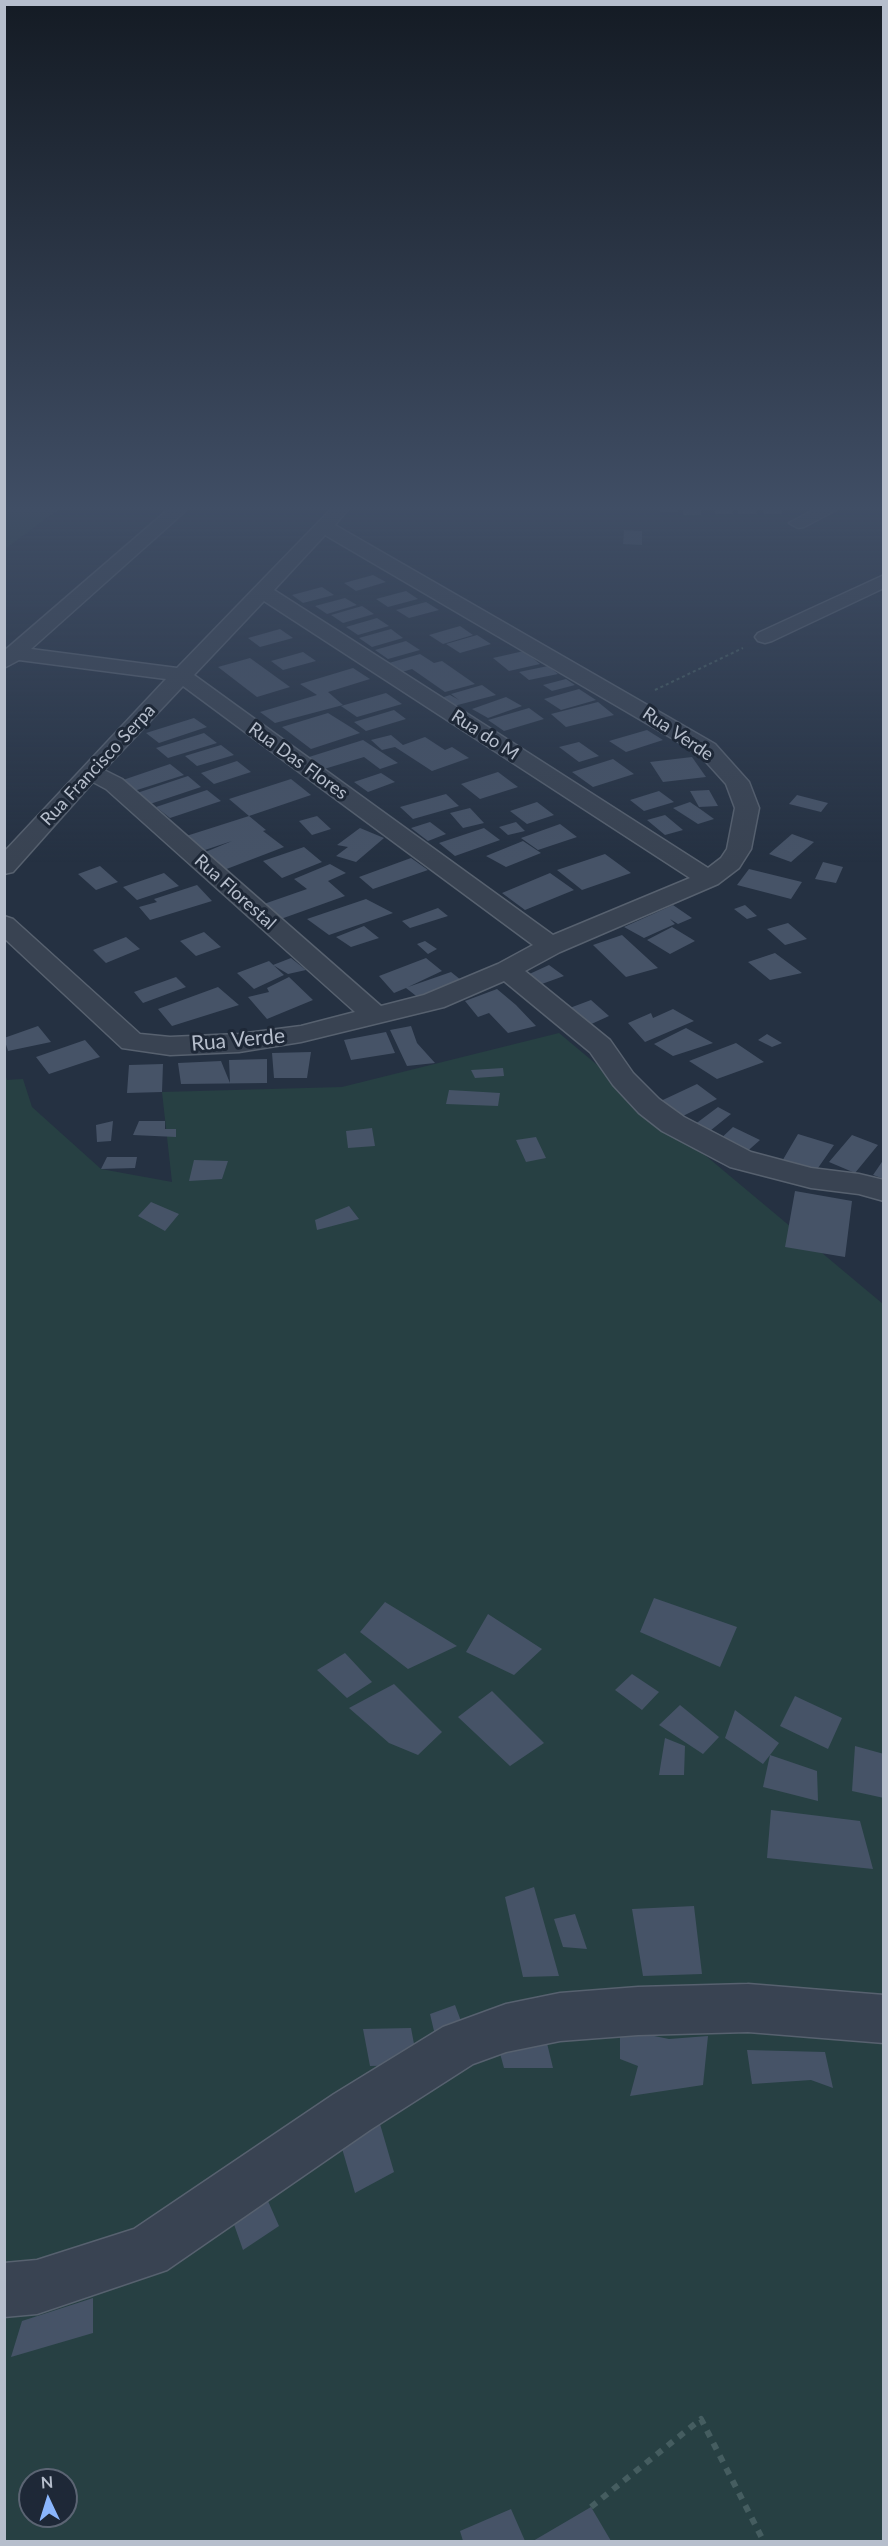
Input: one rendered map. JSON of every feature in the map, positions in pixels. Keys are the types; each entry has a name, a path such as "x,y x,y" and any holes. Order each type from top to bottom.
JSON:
{"street":[{"path":"9,657 45,626"},
{"name":"Rua Francisco Serpa","path":"4,867 228,626"},
{"name":"Rua do M","path":"316,626 709,879"},
{"name":"Rua Verde","path":"4,924 132,1042 170,1046 239,1043 301,1034 434,1001 507,970 551,946 709,879 723,870 739,849 747,808 737,782 707,749 497,626"},
{"path":"765,637 789,626"},
{"name":"Rua Das Flores","path":"9,657 181,675 551,946"},
{"name":"Rua Florestal","path":"90,772 114,784 376,1017"},
{"path":"507,970 600,1046 649,1106 673,1124 741,1160 811,1178 859,1184 884,1191"},
{"path":"4,2290 37,2286 148,2251 352,2112 450,2050 506,2028 560,2017 737,2008 884,2019"}],"path":[{"path":"630,702 765,637"},
{"path":"591,2507 700,2419 764,2541"}],"green space":[{"path":"559,1033 883,1304 883,2541 5,2541 4,1071 7,1080 23,1079 32,1107 101,1169 172,1182 162,1092 342,1087"}],"building":[{"path":"350,626 389,626 358,635 346,627"},
{"path":"460,626 473,635 443,644 429,635"},
{"path":"280,629 293,638 260,647 248,638"},
{"path":"391,629 403,638 372,647 359,638"},
{"path":"477,635 491,644 460,653 446,644"},
{"path":"406,641 420,650 388,659 375,650"},
{"path":"524,651 540,664 509,671 493,658"},
{"path":"303,652 316,661 283,670 271,661"},
{"path":"420,654 434,663 442,661 475,684 445,692 412,669 402,672 389,663"},
{"path":"250,658 290,687 257,697 218,667"},
{"path":"548,666 558,674 529,680 519,672"},
{"path":"353,668 370,679 328,692 343,705 275,723 260,712 317,695 300,684"},
{"path":"566,679 575,685 552,691 543,685"},
{"path":"482,685 496,695 450,707 438,699 450,695 459,700 451,694"},
{"path":"579,689 596,700 561,710 544,699"},
{"path":"386,693 402,704 357,717 341,706"},
{"path":"506,697 522,706 488,718 472,709"},
{"path":"598,702 614,715 566,727 551,714"},
{"path":"529,708 544,719 504,731 488,720"},
{"path":"394,710 406,719 366,731 354,722"},
{"path":"328,713 360,733 311,749 282,727"},
{"path":"194,718 207,727 159,743 146,733"},
{"path":"647,730 663,740 626,752 609,741"},
{"path":"204,733 217,743 168,758 156,748"},
{"path":"391,735 403,745 425,737 445,750 452,747 469,758 432,771 395,747 382,750 371,740"},
{"path":"363,740 398,763 380,769 364,757 324,769 309,757"},
{"path":"579,742 599,756 579,762 559,747"},
{"path":"221,745 234,755 197,766 185,756"},
{"path":"692,757 706,777 663,782 650,762"},
{"path":"613,759 634,774 593,787 572,772"},
{"path":"237,761 251,772 214,784 201,773"},
{"path":"170,764 184,775 134,791 120,781"},
{"path":"498,772 518,787 480,799 461,784"},
{"path":"381,773 395,782 368,792 354,782"},
{"path":"188,776 201,787 150,804 137,793"},
{"path":"291,779 311,795 249,816 229,799"},
{"path":"207,790 221,801 170,818 156,807"},
{"path":"709,790 718,806 699,807 690,791"},
{"path":"659,791 674,802 644,811 630,800"},
{"path":"446,794 459,806 413,819 400,807"},
{"path":"797,795 828,803 821,812 789,804"},
{"path":"537,802 554,815 527,824 510,811"},
{"path":"690,802 714,819 698,824 673,808"},
{"path":"470,808 484,823 463,828 450,813"},
{"path":"665,815 683,830 665,835 647,820"},
{"path":"249,816 266,830 263,831 284,847 224,870 203,853 232,841 196,853 180,838"},
{"path":"317,816 331,829 312,835 299,821"},
{"path":"430,822 446,834 428,841 411,828"},
{"path":"516,822 525,831 508,835 499,827"},
{"path":"560,824 577,837 538,850 521,838"},
{"path":"360,828 384,838 356,862 336,856 348,847 337,845"},
{"path":"484,828 500,840 455,856 439,843"},
{"path":"792,834 814,842 791,862 769,854"},
{"path":"523,841 541,853 506,867 486,856"},
{"path":"304,847 322,862 282,878 263,861"},
{"path":"605,854 631,873 582,890 557,870"},
{"path":"411,858 428,870 373,889 359,877"},
{"path":"823,862 843,867 836,883 815,879"},
{"path":"330,864 346,873 328,881 345,896 278,920 261,905 307,889 294,879"},
{"path":"100,866 118,882 96,890 78,874"},
{"path":"749,869 802,882 791,899 737,885"},
{"path":"164,873 179,886 137,900 123,887"},
{"path":"550,873 574,890 525,910 502,893"},
{"path":"197,885 212,901 150,920 139,907 157,902 154,899"},
{"path":"366,899 393,913 329,935 307,919"},
{"path":"673,905 692,918 678,924 670,919 675,924 644,938 624,927"},
{"path":"745,905 757,916 747,919 734,909"},
{"path":"438,908 448,916 410,928 402,921"},
{"path":"788,923 807,939 785,945 767,929"},
{"path":"364,926 379,938 351,947 336,937"},
{"path":"672,927 695,941 670,954 647,940"},
{"path":"204,932 221,947 196,956 180,941"},
{"path":"622,935 658,968 626,977 593,945"},
{"path":"126,937 140,949 106,963 93,950"},
{"path":"425,941 437,949 428,954 417,944"},
{"path":"775,953 802,973 770,980 748,962"},
{"path":"291,958 306,970 288,974 273,965"},
{"path":"426,958 442,971 408,987 451,972 466,984 420,999 406,988 394,993 379,976"},
{"path":"269,961 284,975 254,989 237,973"},
{"path":"549,965 564,976 539,985 525,976"},
{"path":"176,977 186,987 143,1003 134,992"},
{"path":"289,977 313,1000 267,1019 248,997 269,992 267,988"},
{"path":"218,987 239,1005 172,1026 158,1009"},
{"path":"497,989 536,1026 508,1033 489,1013 478,1017 465,1001"},
{"path":"591,1000 609,1016 587,1026 567,1009"},
{"path":"673,1009 694,1021 645,1042 628,1023 651,1013 653,1018"},
{"path":"38,1026 51,1042 8,1051 4,1038"},
{"path":"411,1026 417,1043 435,1063 407,1066 390,1030"},
{"path":"686,1028 713,1043 673,1056 654,1044"},
{"path":"386,1032 395,1053 351,1060 344,1040"},
{"path":"767,1034 782,1043 772,1047 758,1040"},
{"path":"85,1040 100,1057 49,1074 36,1057"},
{"path":"736,1043 764,1062 717,1079 689,1061"},
{"path":"311,1052 307,1078 274,1078 272,1053"},
{"path":"267,1059 267,1083 181,1084 178,1063 221,1061 230,1083 229,1060"},
{"path":"163,1064 162,1092 127,1093 129,1065"},
{"path":"503,1068 504,1076 475,1078 471,1070"},
{"path":"697,1084 717,1099 671,1122 650,1106"},
{"path":"449,1090 500,1093 498,1106 446,1104"},
{"path":"718,1107 731,1114 700,1139 686,1131"},
{"path":"113,1121 111,1141 97,1142 96,1125"},
{"path":"139,1121 165,1121 165,1129 176,1129 176,1137 133,1135"},
{"path":"733,1127 760,1140 742,1156 716,1143"},
{"path":"372,1128 375,1146 348,1148 346,1131"},
{"path":"798,1134 834,1145 811,1178 781,1163"},
{"path":"852,1135 878,1145 855,1173 829,1162"},
{"path":"536,1137 546,1158 526,1162 516,1140"},
{"path":"107,1157 137,1157 135,1168 101,1169"},
{"path":"884,1159 884,1179 873,1175"},
{"path":"194,1160 228,1161 222,1179 189,1181"},
{"path":"795,1191 852,1201 845,1257 785,1247"},
{"path":"151,1202 179,1214 165,1231 138,1216"},
{"path":"349,1206 359,1219 317,1230 315,1220"},
{"path":"654,1598 737,1627 720,1667 640,1632"},
{"path":"385,1602 457,1646 408,1669 360,1632"},
{"path":"488,1614 542,1649 514,1675 466,1652"},
{"path":"345,1653 372,1682 347,1698 317,1670"},
{"path":"632,1674 659,1692 642,1710 615,1690"},
{"path":"394,1684 442,1732 418,1755 389,1743 349,1708"},
{"path":"492,1691 544,1743 510,1766 458,1717"},
{"path":"795,1696 842,1718 828,1749 780,1726"},
{"path":"680,1705 719,1737 703,1754 659,1725"},
{"path":"735,1710 779,1743 763,1764 725,1738"},
{"path":"665,1738 685,1746 684,1775 659,1775"},
{"path":"855,1746 884,1754 884,1798 852,1791"},
{"path":"770,1755 817,1771 818,1801 763,1787"},
{"path":"771,1810 860,1821 873,1869 767,1858"},
{"path":"534,1887 559,1976 523,1977 505,1897"},
{"path":"694,1906 702,1974 643,1976 632,1909"},
{"path":"575,1914 587,1949 563,1947 554,1919"},
{"path":"455,2005 464,2029 438,2048 430,2014"},
{"path":"411,2028 418,2065 370,2066 363,2029"},
{"path":"620,2029 669,2039 708,2036 703,2085 630,2096 638,2066 620,2059"},
{"path":"546,2039 553,2068 504,2068 498,2046"},
{"path":"747,2050 825,2052 833,2088 811,2080 752,2084"},
{"path":"380,2124 394,2172 355,2193 341,2145"},
{"path":"264,2192 279,2226 243,2250 230,2213"},
{"path":"93,2298 93,2333 11,2357 22,2321"},
{"path":"591,2507 611,2541 533,2541"},
{"path":"511,2509 525,2541 463,2541 460,2531"}]}
